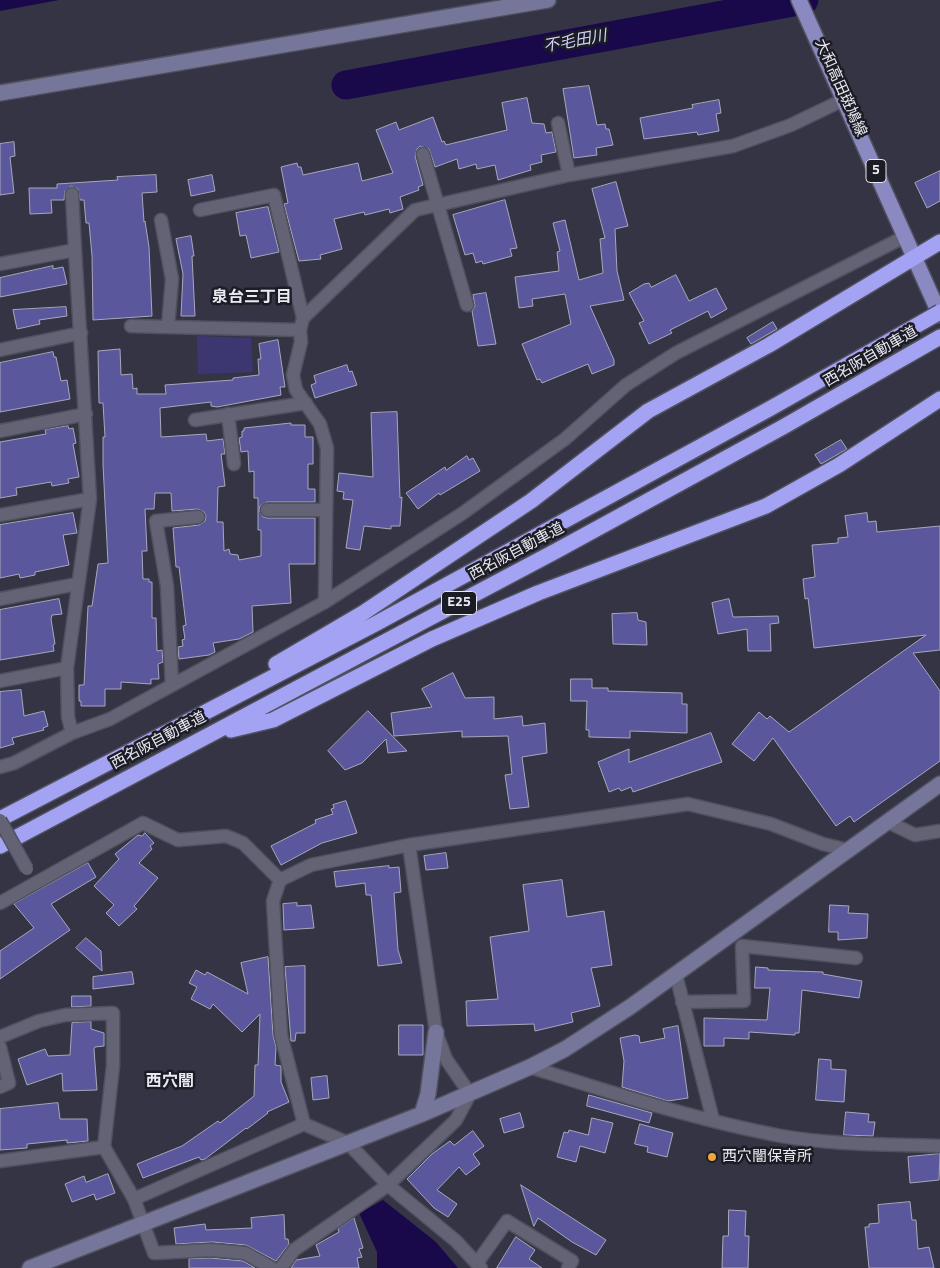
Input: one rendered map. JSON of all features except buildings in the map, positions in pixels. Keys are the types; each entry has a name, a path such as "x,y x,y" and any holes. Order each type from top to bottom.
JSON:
{"highway":[{"path":"198,715 216,699 363,613 531,501 648,412 769,345 940,242"},
{"name":"西名阪自動車道","path":"0,819 385,618 771,408 940,313"},
{"name":"西名阪自動車道","path":"0,846 556,551 940,337"},
{"path":"210,734 273,720 432,639 538,594 766,506 839,465 940,399"}],"main road":[{"name":"大和高田斑鳩線","path":"799,0 845,99 904,237 940,313"}],"street":[{"path":"0,93 548,0"},
{"path":"131,326 302,324 415,210 569,175 733,146 791,125 845,99"},
{"path":"558,123 569,175"},
{"path":"423,154 466,305"},
{"path":"72,194 90,499 67,668 68,717 72,733"},
{"path":"200,210 274,195 302,324 301,342 293,375 296,390 320,424 327,448 325,602"},
{"path":"161,220 172,279 168,327"},
{"path":"0,767 14,763 72,733 110,719 325,602 515,477 565,438 626,385 676,352 904,237"},
{"path":"0,264 75,250"},
{"path":"0,350 81,334"},
{"path":"195,420 306,404"},
{"path":"0,431 86,414"},
{"path":"228,414 234,464"},
{"path":"0,515 90,499"},
{"path":"267,510 326,510"},
{"path":"172,685 167,586 156,521 198,517"},
{"path":"0,599 77,584"},
{"path":"0,681 67,668"},
{"path":"30,1268 422,1114 530,1068 593,1032 676,975 940,784"},
{"path":"304,1124 281,1034 273,900 280,880 311,865 409,845 688,804 771,824 823,844 848,850"},
{"path":"0,819 27,869 36,881"},
{"path":"0,903 142,822 178,840 226,836 243,843 280,880"},
{"path":"888,822 915,835 940,831"},
{"path":"409,845 436,1032 446,1060 470,1094"},
{"path":"682,1002 744,1001 742,946 856,958"},
{"path":"676,975 712,1120"},
{"path":"0,1037 39,1021 65,1015 113,1013 113,1066 104,1147 134,1199 154,1253 211,1250 245,1254 272,1268"},
{"path":"422,1114 428,1094 436,1032"},
{"path":"0,1047 9,1083 0,1087"},
{"path":"530,1068 686,1115 783,1136 867,1144 940,1146"},
{"path":"280,1268 294,1250 388,1185 456,1120 470,1094"},
{"path":"134,1199 304,1124 348,1142 388,1185 456,1241 479,1265 507,1221 572,1261 568,1268"},
{"path":"0,1161 104,1147"}],"shaded area":[{"path":"0,0 59,0 0,11"},
{"path":"197,336 251,338 253,372 198,374"},
{"path":"383,1200 436,1242 458,1268 377,1268 377,1252 359,1213"}],"waterway":[{"name":"不毛田川","path":"346,85 804,0"}],"place":[{"name":"西穴闇保育所","path":"712,1157"}],"district":[{"name":"泉台三丁目","path":"252,298"},
{"name":"西穴闇","path":"170,1082"}]}
